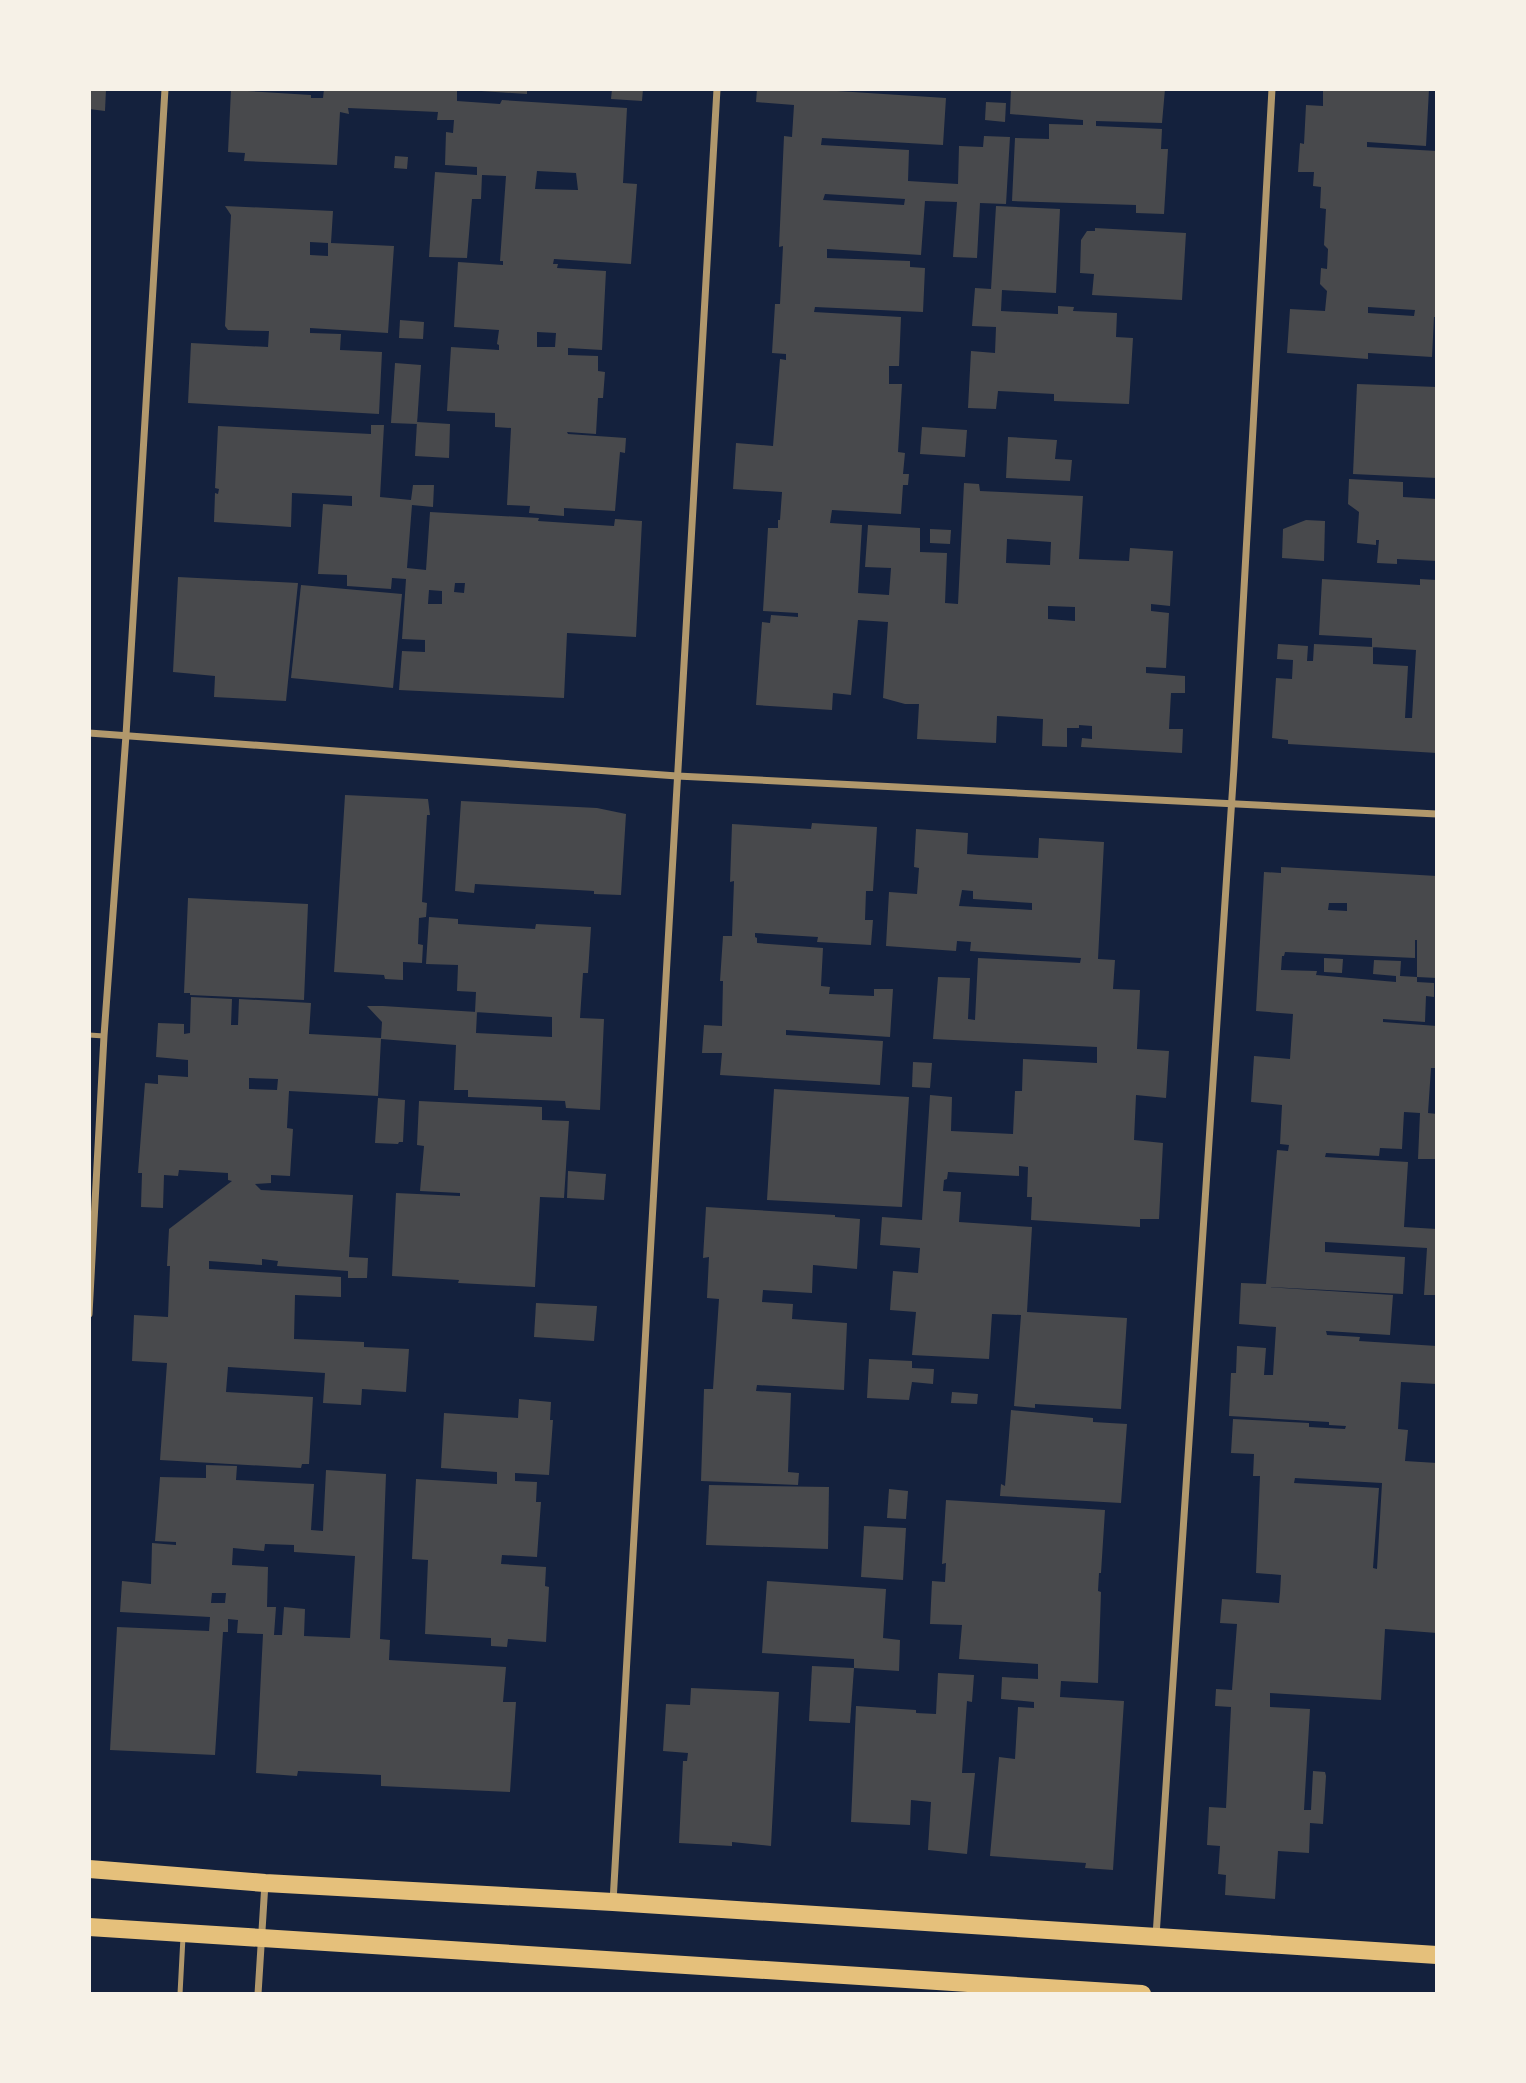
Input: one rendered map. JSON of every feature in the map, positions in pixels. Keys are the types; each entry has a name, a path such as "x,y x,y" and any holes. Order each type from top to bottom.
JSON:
{"main road":[{"path":"89,1869 265,1883 613,1902 1437,1955"},
{"path":"89,1927 1050,1991 1142,1994"}],"street":[{"path":"89,1314 164,89"},
{"path":"613,1902 717,89"},
{"path":"1156,1936 1231,804 1272,89"},
{"path":"89,733 677,776 1437,814"},
{"path":"258,1994 265,1883"}],"lane":[{"path":"89,1035 104,1036"},
{"path":"180,1994 183,1933"}],"building":[{"path":"89,89 106,89 105,111 89,109"},
{"path":"324,89 457,89 457,101 500,104 502,100 627,108 623,183 637,184 631,264 554,259 553,264 558,264 557,268 606,271 602,350 568,348 568,355 598,356 598,371 605,372 603,398 598,398 596,434 567,432 626,438 625,453 620,452 615,511 564,508 564,516 529,513 530,506 507,505 511,428 495,427 495,413 447,411 451,347 499,350 499,330 454,327 458,262 503,265 503,261 500,261 506,176 482,175 481,199 472,199 467,258 429,257 435,172 477,175 477,167 445,165 446,132 453,133 454,120 437,120 438,112 348,108 349,114 340,112 337,165 244,161 245,153 228,152 231,90 323,98","holes":["537,171 576,173 578,190 535,189","537,332 556,333 555,347 537,347"]},
{"path":"527,89 527,94 481,91"},
{"path":"612,89 643,89 642,101 611,99"},
{"path":"757,89 837,89 946,98 943,145 822,138 821,145 909,150 908,181 958,184 959,146 983,147 984,136 1010,137 1006,204 980,203 977,258 953,257 957,202 925,201 921,255 827,249 827,258 910,261 910,267 925,268 923,312 815,307 814,312 901,317 899,366 889,366 889,384 902,384 898,452 905,453 903,474 909,474 908,485 903,485 901,514 832,510 830,523 862,525 858,593 889,595 891,568 865,567 868,525 920,528 920,552 947,553 945,603 958,604 964,483 979,484 980,491 1083,496 1079,559 1129,561 1130,548 1173,551 1170,606 1151,604 1151,611 1169,613 1166,668 1146,667 1146,673 1185,676 1185,693 1171,693 1169,729 1183,729 1182,753 1081,747 1082,738 1092,739 1092,726 1079,725 1079,728 1067,728 1067,747 1042,746 1043,719 997,716 996,743 917,739 919,704 905,704 883,698 888,622 858,620 851,695 833,693 832,710 756,705 762,622 770,623 771,615 798,617 798,613 763,611 768,528 778,528 782,492 733,489 736,443 773,446 780,359 786,360 786,354 772,353 775,304 780,304 783,246 779,247 784,136 792,137 794,105 756,102","holes":["825,194 905,199 904,205 823,200","1007,539 1051,542 1050,565 1006,563","1048,606 1075,607 1075,621 1048,619"]},
{"path":"1011,89 1165,89 1162,123 1096,121 1096,126 1162,129 1161,149 1168,149 1164,214 1136,213 1136,205 1012,201 1015,138 1049,139 1049,124 1083,125 1083,120 1010,114"},
{"path":"1323,89 1429,89 1426,146 1367,142 1367,147 1437,151 1437,317 1434,317 1432,357 1368,353 1368,359 1287,353 1290,309 1325,311 1327,291 1320,284 1321,268 1327,269 1328,249 1324,245 1326,209 1320,208 1321,187 1313,186 1314,172 1298,172 1300,143 1304,144 1306,105 1323,106","holes":["1368,307 1415,310 1414,316 1368,313"]},
{"path":"986,102 1006,103 1005,122 985,120"},
{"path":"395,156 408,157 407,169 394,168"},
{"path":"225,206 333,211 331,243 394,246 388,333 310,328 310,333 341,334 340,350 382,352 379,414 188,403 191,343 268,347 269,331 228,330 225,326 231,215","holes":["310,242 328,243 328,256 310,255"]},
{"path":"996,206 1060,209 1056,293 1002,290 1001,311 1058,314 1058,306 1074,307 1073,311 1117,313 1116,337 1133,338 1129,404 1054,401 1054,394 998,391 996,409 968,408 971,351 995,353 996,327 972,326 975,288 991,289"},
{"path":"1095,228 1186,233 1182,300 1092,295 1094,274 1080,273 1081,240 1087,231 1095,231"},
{"path":"400,320 424,322 423,339 399,338"},
{"path":"395,363 421,365 417,424 391,423"},
{"path":"1357,384 1437,387 1437,478 1353,474"},
{"path":"417,422 450,424 449,458 415,456"},
{"path":"371,425 384,425 380,497 411,500 413,485 434,485 433,507 412,505 407,568 426,570 430,512 539,518 538,521 614,526 615,519 642,521 636,637 567,633 564,698 399,690 402,651 425,652 425,640 402,639 406,579 392,578 391,589 347,586 347,575 318,574 323,504 352,506 352,496 292,493 291,527 214,522 215,493 218,494 219,489 215,488 218,426 371,434","holes":["455,583 465,583 464,593 454,592","429,590 442,591 442,604 428,604"]},
{"path":"922,427 967,430 965,457 920,454"},
{"path":"1008,437 1057,440 1055,459 1072,460 1070,481 1006,478"},
{"path":"1349,479 1403,482 1403,497 1437,499 1437,561 1397,559 1397,564 1377,563 1379,540 1376,540 1376,545 1357,543 1359,512 1348,504"},
{"path":"1306,520 1325,521 1324,561 1282,558 1283,529"},
{"path":"930,529 951,530 950,544 930,543"},
{"path":"178,577 298,583 286,701 214,697 215,676 173,672"},
{"path":"1322,579 1420,585 1420,579 1437,580 1437,753 1288,744 1288,740 1272,738 1276,678 1292,679 1293,660 1277,659 1278,644 1308,646 1307,661 1313,661 1314,644 1372,647 1372,638 1319,635","holes":["1373,647 1416,650 1412,718 1405,718 1408,666 1373,664"]},
{"path":"301,585 402,594 393,688 291,678"},
{"path":"345,795 428,799 430,815 427,815 422,902 427,903 426,917 419,918 418,944 423,945 422,963 403,962 403,980 385,979 384,975 334,972"},
{"path":"461,801 597,808 626,814 621,895 475,884 474,893 455,891"},
{"path":"812,823 877,827 873,891 866,891 865,920 873,920 871,945 817,942 818,937 755,933 755,937 757,943 823,948 821,986 830,987 829,994 874,996 874,989 893,989 890,1037 786,1030 786,1035 883,1041 880,1085 720,1075 722,1053 702,1053 704,1025 722,1026 723,981 720,981 723,936 732,936 732,824 811,829"},
{"path":"916,829 968,833 967,854 979,855 1038,858 1039,838 1104,842 1098,959 1115,960 1113,989 1140,990 1137,1049 1169,1051 1166,1098 1136,1095 1134,1140 1163,1143 1159,1219 1140,1219 1140,1227 1031,1220 1032,1197 1027,1197 1028,1167 1019,1166 1019,1176 948,1172 943,1191 961,1192 959,1222 1032,1227 1027,1312 1127,1318 1121,1409 1035,1404 1035,1408 1014,1406 1021,1315 992,1314 989,1359 912,1355 916,1312 890,1310 893,1271 918,1273 920,1248 880,1245 882,1217 922,1220 930,1095 952,1097 951,1131 1013,1134 1015,1091 1022,1091 1023,1059 1097,1063 1097,1047 933,1039 938,977 970,978 968,1019 975,1020 978,958 1080,963 1081,958 970,951 971,942 957,941 956,951 886,946 889,892 917,894 919,868 914,867","holes":["962,890 973,891 973,899 1032,903 1032,910 959,906"]},
{"path":"1281,867 1437,876 1437,978 1417,977 1417,982 1434,983 1434,997 1426,996 1425,1022 1383,1019 1383,1022 1437,1026 1437,1068 1431,1068 1428,1113 1437,1114 1437,1159 1418,1159 1420,1113 1404,1112 1402,1149 1380,1148 1379,1156 1326,1153 1325,1157 1408,1162 1404,1227 1437,1229 1437,1295 1424,1295 1427,1248 1325,1242 1325,1252 1405,1257 1403,1294 1268,1287 1393,1295 1390,1335 1326,1331 1327,1335 1360,1337 1359,1341 1437,1346 1437,1384 1401,1382 1398,1429 1408,1430 1405,1461 1437,1463 1437,1633 1385,1629 1381,1700 1270,1693 1270,1707 1310,1709 1304,1810 1311,1810 1313,1771 1325,1772 1326,1776 1323,1824 1310,1823 1309,1853 1278,1851 1275,1899 1225,1895 1226,1875 1218,1874 1220,1846 1207,1845 1209,1807 1226,1808 1231,1707 1215,1706 1216,1689 1232,1690 1237,1624 1220,1623 1222,1599 1279,1603 1280,1593 1281,1575 1256,1573 1260,1476 1253,1476 1254,1454 1231,1453 1233,1419 1309,1423 1309,1427 1345,1429 1346,1426 1329,1425 1329,1422 1229,1416 1231,1373 1236,1373 1237,1346 1266,1348 1264,1375 1273,1375 1276,1327 1239,1324 1241,1283 1266,1284 1277,1150 1288,1151 1289,1145 1280,1144 1282,1105 1251,1102 1254,1056 1290,1059 1293,1014 1256,1011 1264,872 1281,873","holes":["1329,903 1347,903 1347,911 1328,910","1417,940 1417,977 1400,976 1401,961 1374,960 1373,974 1396,976 1396,982 1316,975 1317,971 1281,970 1282,956 1285,952 1415,958","1295,1478 1382,1483 1377,1569 1373,1568 1379,1488 1294,1483"]},
{"path":"188,898 308,904 304,1000 184,993"},
{"path":"429,917 458,919 458,924 535,929 536,924 591,927 588,973 583,973 580,1018 604,1019 600,1110 566,1108 565,1101 468,1097 468,1090 454,1090 456,1045 381,1039 378,1096 289,1091 287,1128 293,1129 290,1176 271,1175 271,1183 255,1184 261,1190 353,1195 349,1257 368,1258 367,1278 348,1278 348,1271 277,1266 278,1261 262,1259 262,1265 209,1261 209,1269 341,1277 341,1297 295,1295 294,1339 364,1342 364,1347 409,1349 406,1392 362,1389 361,1405 323,1403 325,1373 228,1367 226,1392 313,1397 309,1464 302,1464 301,1468 160,1460 167,1363 132,1361 134,1315 168,1317 169,1229 232,1181 228,1180 228,1173 179,1170 178,1176 164,1175 163,1208 141,1207 142,1173 138,1173 145,1083 158,1084 158,1075 188,1077 188,1060 156,1057 158,1023 184,1024 184,1034 190,1033 191,997 232,999 231,1025 238,1025 239,999 311,1003 309,1034 381,1038 382,1022 367,1006 475,1012 476,992 457,991 458,965 426,964","holes":["477,1012 552,1017 552,1037 476,1033","249,1078 278,1079 277,1090 249,1089"]},
{"path":"1324,958 1343,959 1342,973 1324,972"},
{"path":"913,1062 932,1063 930,1088 912,1087"},
{"path":"774,1089 909,1097 902,1207 767,1200"},
{"path":"378,1098 405,1100 403,1142 375,1143"},
{"path":"419,1101 542,1107 542,1120 569,1121 564,1198 540,1197 535,1287 392,1276 396,1193 460,1196 460,1193 420,1191 424,1146 417,1145"},
{"path":"568,1171 606,1174 604,1200 567,1198"},
{"path":"706,1207 860,1219 857,1269 813,1265 812,1293 763,1290 762,1302 793,1304 792,1319 847,1323 844,1390 757,1385 756,1391 791,1393 788,1472 799,1473 798,1485 701,1481 704,1389 713,1389 719,1299 707,1298 709,1257 703,1258"},
{"path":"536,1303 597,1306 594,1341 534,1337"},
{"path":"869,1359 912,1361 912,1368 934,1369 933,1384 912,1382 909,1400 867,1398"},
{"path":"952,1392 978,1394 977,1404 951,1403"},
{"path":"519,1399 551,1402 550,1420 553,1420 549,1475 515,1473 515,1481 537,1482 536,1502 541,1502 537,1557 502,1555 501,1564 546,1567 545,1586 549,1587 546,1642 508,1639 507,1647 491,1646 491,1638 425,1634 428,1560 412,1559 416,1479 497,1484 497,1472 441,1468 444,1413 518,1418"},
{"path":"1011,1410 1127,1424 1121,1503 1000,1496 1001,1484 1005,1486"},
{"path":"206,1465 237,1466 236,1480 314,1484 311,1530 323,1531 326,1470 386,1474 380,1639 390,1640 389,1660 506,1667 503,1702 516,1702 510,1792 381,1786 381,1775 298,1771 297,1776 256,1773 263,1634 237,1633 238,1620 228,1619 228,1632 223,1632 215,1755 110,1750 117,1627 209,1631 210,1617 120,1612 122,1581 151,1584 152,1543 176,1545 176,1542 155,1541 160,1477 206,1478","holes":["265,1544 294,1545 294,1552 355,1556 350,1638 304,1636 305,1609 284,1607 282,1635 274,1635 276,1607 267,1607 268,1567 232,1565 233,1548 264,1551","212,1593 226,1593 225,1603 211,1603"]},
{"path":"709,1485 829,1487 828,1549 706,1545"},
{"path":"889,1489 908,1491 906,1519 887,1518"},
{"path":"946,1500 1105,1510 1098,1591 1101,1592 1098,1683 1061,1681 1060,1697 1124,1701 1113,1870 1085,1868 1086,1863 990,1856 999,1757 1015,1759 1018,1707 1034,1708 1034,1702 1001,1699 1002,1677 1038,1679 1038,1664 959,1659 962,1625 930,1624 932,1581 945,1582 946,1563 942,1564"},
{"path":"864,1526 906,1528 903,1580 861,1577"},
{"path":"767,1581 886,1589 883,1638 900,1640 899,1671 854,1668 854,1659 762,1653"},
{"path":"812,1666 854,1668 850,1723 809,1721"},
{"path":"938,1673 974,1675 972,1702 967,1701 962,1773 975,1773 967,1854 928,1850 931,1802 911,1800 910,1825 851,1822 856,1706 936,1714"},
{"path":"691,1688 779,1692 771,1846 732,1842 732,1846 679,1843 683,1761 687,1761 688,1753 663,1751 666,1704 690,1705"}]}
